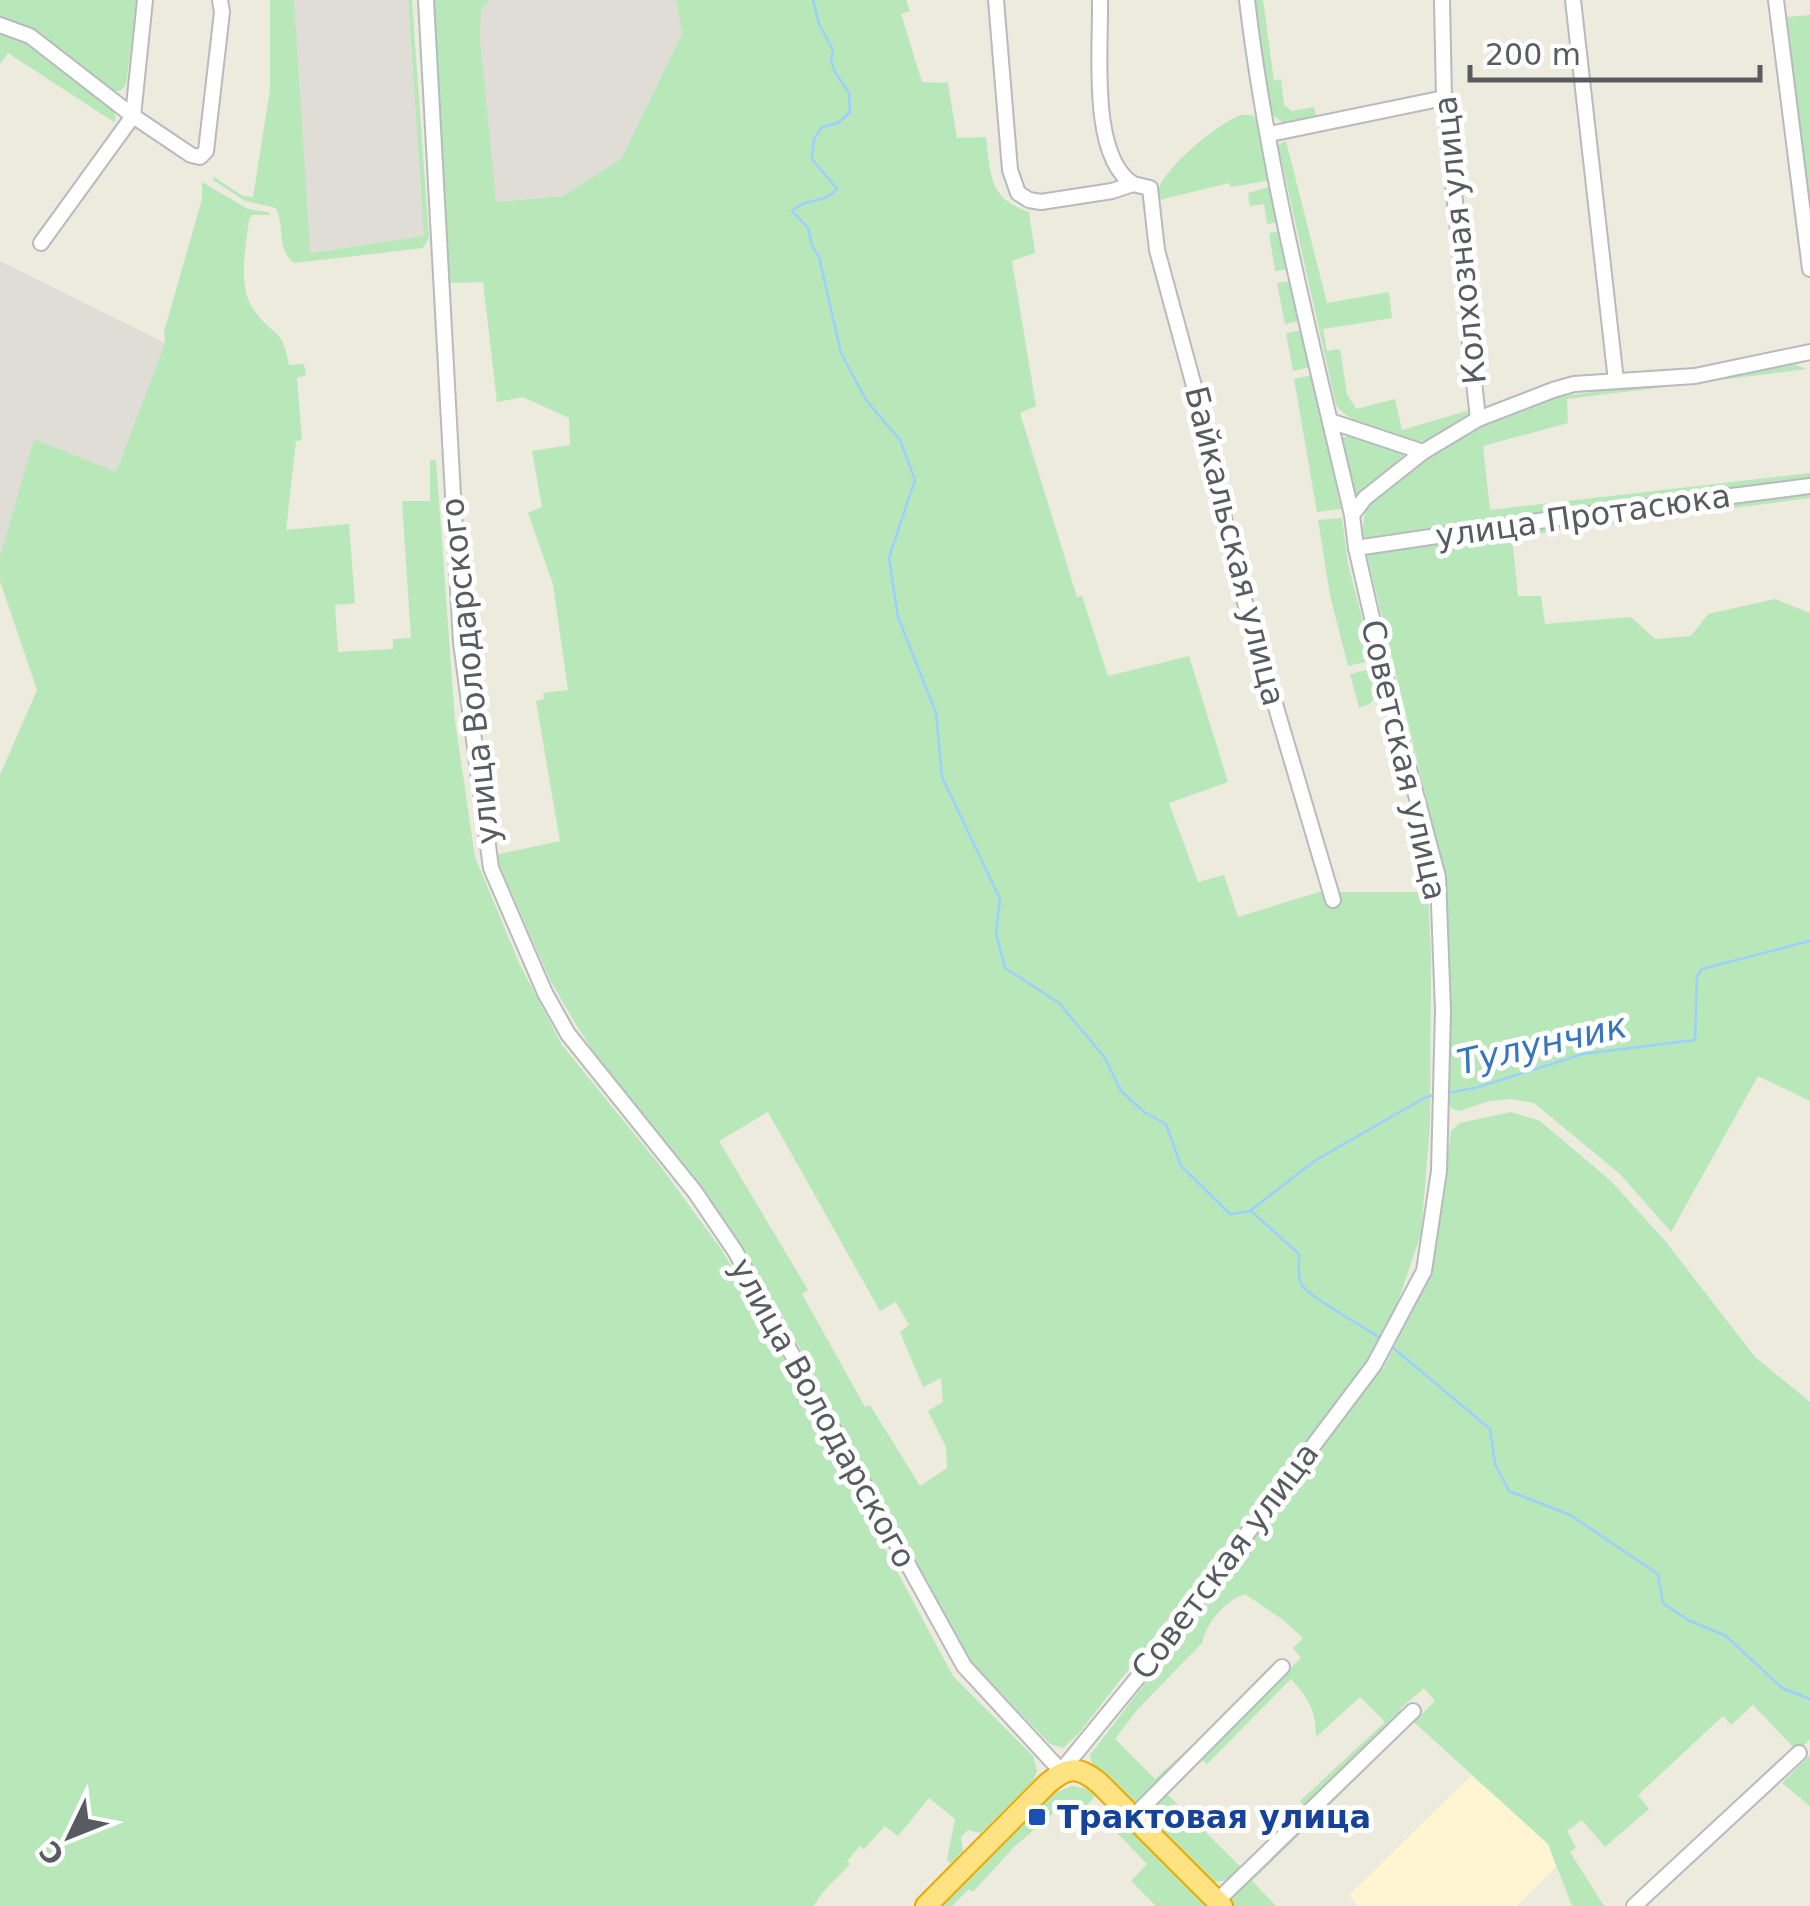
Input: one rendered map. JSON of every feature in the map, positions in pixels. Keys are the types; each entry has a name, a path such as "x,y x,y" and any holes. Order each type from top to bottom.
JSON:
{"highway":[{"path":"926,1906 1045,1786 1074,1765 1099,1784 1220,1903"}],"street":[{"path":"41,242 133,116 146,0"},
{"path":"0,25 30,36 133,116 191,155 200,156 206,151 220,0"},
{"name":"улица Володарского","path":"426,0 461,642 494,878 544,993 568,1034 695,1192 735,1251 964,1666 1046,1755 1074,1765"},
{"path":"996,0 1010,170 1018,193 1041,202 1112,192 1133,184 1116,167 1102,118 1100,0"},
{"name":"Советская улица","path":"1074,1765 1374,1365 1424,1271 1439,1172 1443,1010 1438,877 1393,709 1356,548 1270,134 1247,0"},
{"name":"Колхозная улица","path":"1442,0 1444,98 1478,419"},
{"path":"1573,0 1616,381"},
{"path":"1776,0 1810,269"},
{"path":"1270,134 1444,98"},
{"name":"Байкальская улица","path":"1133,184 1150,188 1157,250 1206,434 1234,562 1333,900"},
{"path":"1352,515 1365,498 1423,452 1478,419 1553,390 1694,376 1810,352"},
{"path":"1330,421 1423,452"},
{"name":"улица Протасюка","path":"1356,548 1810,486"},
{"path":"1132,1818 1282,1667"},
{"path":"1220,1903 1413,1711"},
{"path":"1634,1906 1799,1753"},
{"path":"1045,1786 1046,1755 1074,1765"}],"shaded area":[{"path":"294,0 408,0 424,236 309,253"},
{"path":"490,0 676,0 682,34 621,159 563,196 495,202 480,39 481,9"},
{"path":"0,261 165,343 116,473 34,440 0,556"},
{"path":"1471,1776 1540,1834 1556,1867 1517,1906 1357,1906 1349,1895"}],"green space":[{"path":"0,0 137,0 126,85 113,91 44,39 0,20"},
{"path":"270,0 294,0 310,253 424,236 408,0 412,0 429,238 423,248 294,263 285,251 276,208 245,201 213,180 214,177 243,196 253,197 270,90"},
{"path":"431,0 490,0 481,9 480,39 496,202 563,196 621,159 682,34 676,0 906,0 910,11 901,14 922,82 948,83 957,138 986,137 994,184 1006,200 1029,212 1035,253 1012,261 1036,406 1020,413 1077,597 1082,596 1108,676 1189,656 1228,782 1169,803 1198,882 1224,875 1238,917 1319,892 1428,892 1430,1125 1421,1234 1396,1307 1369,1361 1079,1733 1063,1748 1050,1744 965,1655 776,1304 686,1168 596,1056 551,982 495,855 560,841 536,701 544,699 543,693 568,690 553,584 528,513 542,507 532,451 570,445 569,418 523,397 497,402 483,282 448,283","holes":["768,1112 880,1311 896,1302 909,1325 900,1332 923,1387 941,1378 943,1402 928,1411 946,1447 947,1468 920,1486 870,1405 865,1407 802,1294 808,1290 719,1141"]},
{"path":"1253,0 1263,0 1274,81 1281,79 1284,105 1292,111 1314,107 1316,116 1283,123 1272,114"},
{"path":"1810,15 1810,222 1787,17"},
{"path":"0,32 22,37 111,102 114,122 8,53 0,64"},
{"path":"1241,115 1257,119 1271,180 1231,187 1229,183 1155,201 1165,177 1189,151"},
{"path":"1286,141 1327,303 1389,292 1392,318 1323,329 1327,351 1340,349 1347,394 1356,409 1395,399 1402,430 1470,410 1443,433 1414,442 1389,437 1363,426 1336,405 1278,145"},
{"path":"202,182 248,209 270,215 252,215 249,219 244,280 250,303 281,339 289,365 304,364 306,375 297,378 302,440 296,441 286,530 349,524 355,603 335,605 338,652 393,649 393,639 411,638 402,501 430,501 430,460 436,460 455,721 475,857 520,965 562,1045 661,1167 721,1249 953,1676 1033,1756 1037,1771 1033,1781 981,1833 968,1830 961,1837 963,1851 951,1863 947,1860 955,1819 929,1798 898,1836 885,1826 864,1849 860,1846 847,1861 850,1864 814,1906 0,1906 0,775 37,690 0,581 0,556 34,439 116,472 165,343 164,332 202,199"},
{"path":"1272,186 1279,222 1267,224 1264,204 1250,206 1248,193"},
{"path":"1281,231 1289,269 1275,271 1269,233"},
{"path":"1291,281 1299,321 1285,324 1277,283"},
{"path":"1301,330 1310,367 1293,371 1286,333"},
{"path":"1793,364 1807,369 1567,399 1568,423 1483,446 1490,510 1810,473 1810,482 1620,501 1361,538 1366,506 1413,463 1460,436 1550,398"},
{"path":"1312,375 1341,509 1317,512 1294,379"},
{"path":"1349,436 1406,453 1354,495 1341,441"},
{"path":"1810,489 1810,498 1512,537 1518,596 1541,596 1545,624 1631,617 1655,639 1691,636 1708,614 1775,599 1810,613 1810,1101 1758,1076 1671,1232 1620,1174 1534,1103 1489,1101 1460,1111 1447,1102 1449,952 1443,867 1366,551"},
{"path":"1342,518 1348,564 1373,660 1348,666 1330,595 1318,520"},
{"path":"1375,668 1378,693 1370,704 1359,708 1350,674"},
{"path":"1511,1112 1540,1121 1611,1181 1666,1242 1755,1357 1810,1402 1810,1739 1798,1752 1753,1705 1731,1725 1723,1716 1638,1795 1649,1809 1605,1847 1582,1820 1567,1831 1576,1848 1570,1852 1604,1906 1572,1906 1548,1844 1414,1722 1435,1701 1424,1688 1230,1880 1213,1882 1151,1822 1149,1807 1301,1658 1293,1648 1303,1638 1245,1594 1237,1598 1218,1613 1202,1643 1137,1710 1115,1739 1155,1779 1236,1705 1145,1796 1133,1803 1106,1783 1090,1755 1295,1479 1384,1367 1418,1300 1437,1236 1451,1131 1460,1123","holes":["1291,1679 1313,1712 1316,1737 1360,1697 1385,1722 1300,1801 1303,1805 1241,1867 1168,1795 1202,1760 1207,1764"]},
{"path":"1810,1755 1810,1806 1782,1783"},
{"path":"1360,1766 1364,1771 1252,1881 1276,1906 1234,1906 1232,1895"},
{"path":"1072,1786 1088,1789 1095,1796 1080,1814 1076,1809 1059,1808 1014,1847 973,1892 969,1889 952,1906 940,1906 1023,1823 1041,1816 1039,1807 1054,1793"},
{"path":"1109,1809 1206,1906 1156,1906 1131,1881 1147,1864 1100,1815"}],"waterway":[{"path":"813,0 819,24 833,50 835,72 849,93 850,112 838,123 822,127 814,139 812,159 837,189 792,211 808,228 819,257 841,353 866,400 900,440 915,480 889,558 898,617 936,713 942,777 1000,899 996,933 1005,968 1059,1003 1105,1058 1121,1091 1144,1112 1166,1124 1181,1166 1230,1214 1251,1211 1299,1254 1299,1278 1307,1291 1381,1339"},
{"name":"Тулунчик","path":"1447,1093 1583,1054 1695,1040 1697,977 1702,969 1810,941"},
{"name":"Тулунчик","path":"1251,1210 1316,1160 1434,1095"},
{"path":"1391,1346 1490,1429 1495,1464 1509,1491 1570,1515 1658,1574 1663,1603 1688,1620 1726,1636 1782,1688 1810,1699"}],"place":[{"name":"Трактовая улица","path":"1037,1817"}]}
